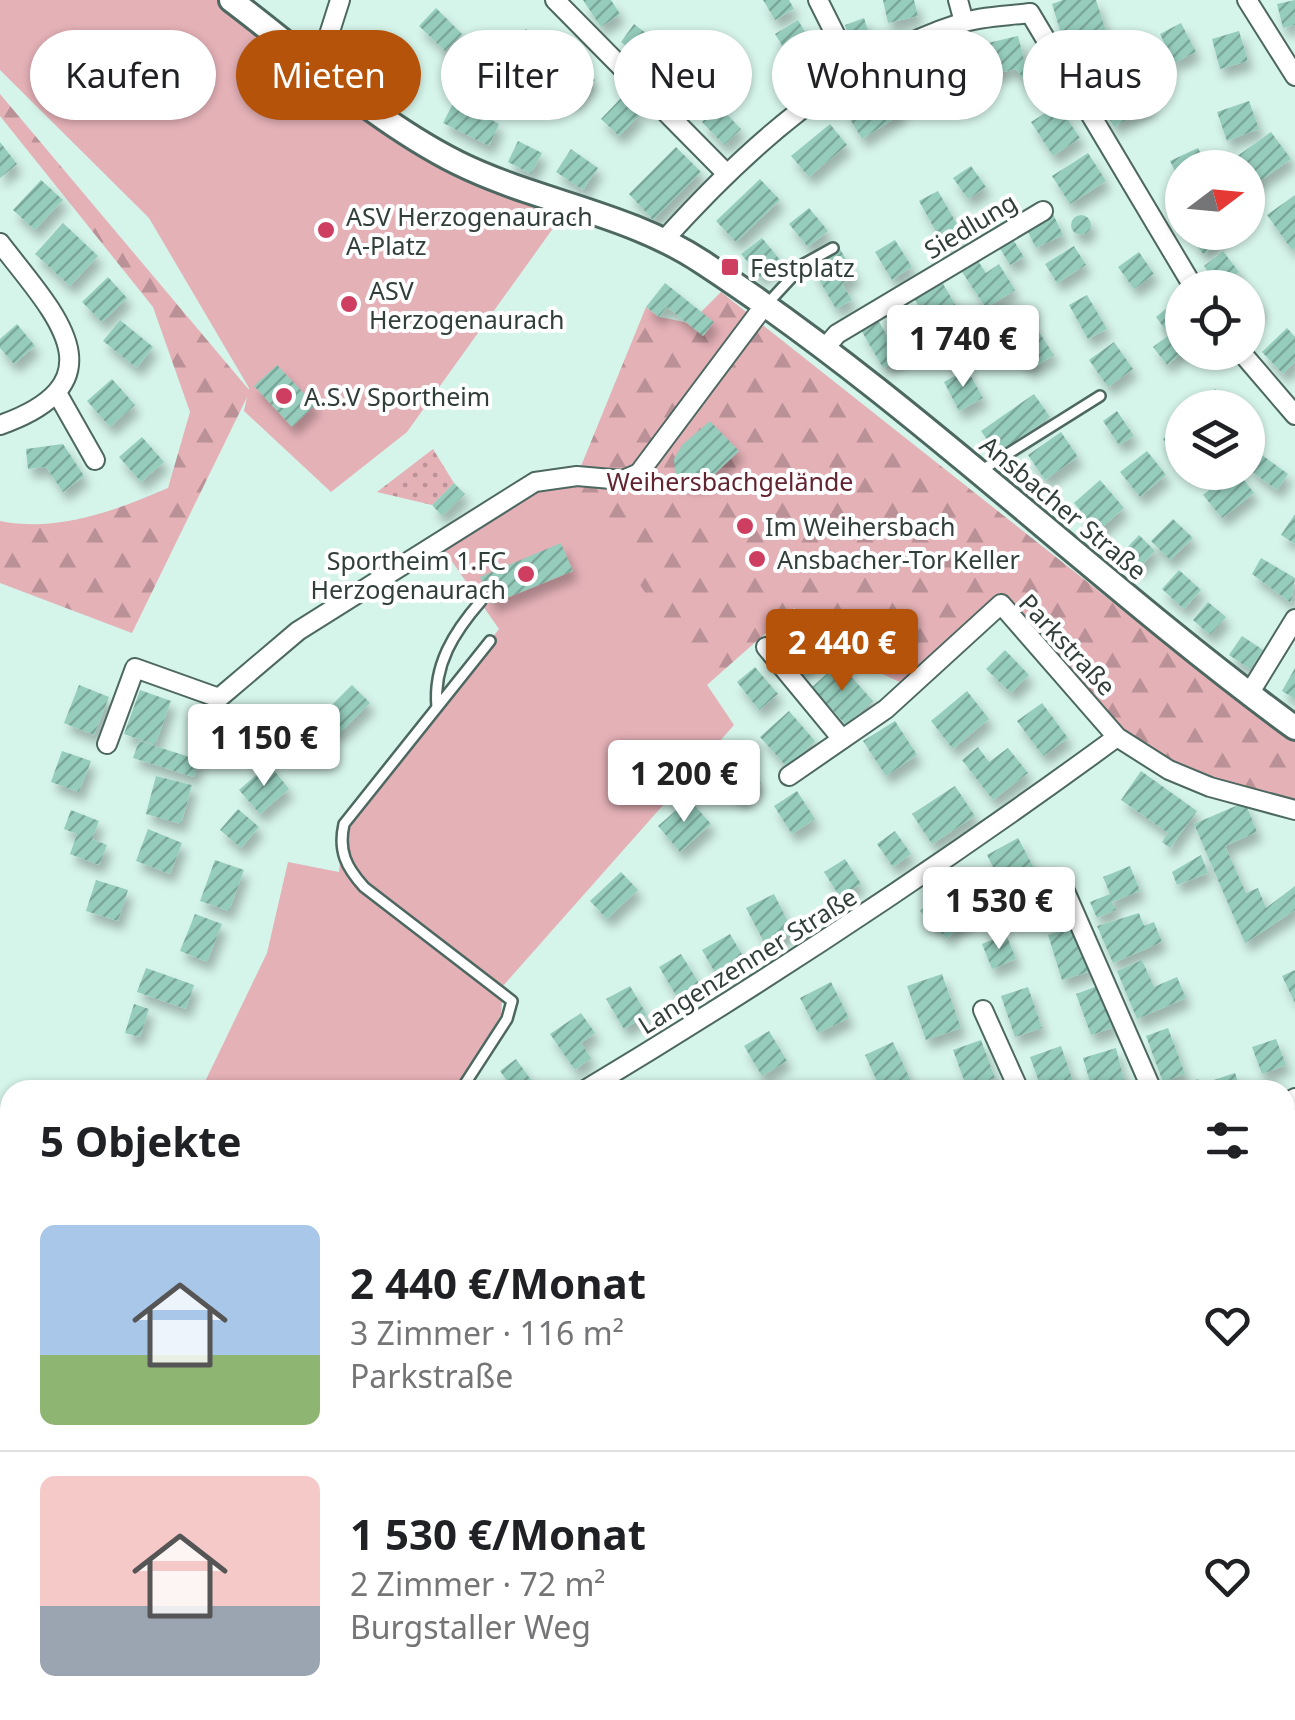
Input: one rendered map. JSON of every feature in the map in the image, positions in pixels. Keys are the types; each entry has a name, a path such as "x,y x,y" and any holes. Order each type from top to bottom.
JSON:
{"street":[{"name":"Ansbacher Straße","path":"232,0 271,30"},
{"path":"330,30 340,0"},
{"path":"555,0 725,172"},
{"path":"818,0 833,30"},
{"path":"958,0 964,22"},
{"path":"1247,0 1295,76"},
{"path":"945,30 964,22 1030,14 1183,270"},
{"name":"Ansbacher Straße","path":"392,120 458,163 664,240 764,306 980,471 1150,617 1295,728"},
{"path":"664,240 725,172 794,120"},
{"name":"Siedlung","path":"824,349 837,334 1043,211"},
{"path":"0,242 66,334 71,348 70,368 57,393 29,415 0,425"},
{"path":"107,744 135,668 219,698 298,630 535,482 576,476 624,480 638,473 764,306"},
{"path":"1254,370 1295,414"},
{"path":"57,393 95,460"},
{"name":"Parkstraße","path":"789,776 886,709 1002,604 1118,737"},
{"path":"1249,694 1295,619"},
{"path":"766,647 842,739"},
{"path":"1118,737 1169,770 1210,787 1295,810"},
{"name":"Langenzenner Straße","path":"602,1080 774,976 955,856 1118,737"},
{"path":"1061,882 1148,1080"},
{"path":"983,1010 1015,1080"}],"lane":[{"path":"764,306 804,264 833,248"},
{"path":"980,471 1100,396"},
{"path":"437,707 434,683 456,630 480,601"},
{"path":"467,1080 507,1019 512,1000 364,887 350,872 340,840 344,824 490,642"}],"green space":[{"name":"ASV Herzogenaurach","path":"0,0 218,0 258,30 236,30 236,120 381,120 454,168 559,220 407,432 331,492 244,411 249,388 149,218 50,120 216,120 216,30 30,30 30,100 0,70"},
{"path":"0,94 250,391 132,633 0,583 0,521 65,522 168,488 190,412 153,307 0,116"},
{"name":"Weihersbachgelände","path":"721,292 1243,705 1295,739 1295,810 1210,787 1117,737 1002,605 910,687 870,668 794,608 699,692 535,482 577,476 646,307 659,317 690,323"},
{"path":"433,449 454,483 432,505 377,492"},
{"path":"573,485 734,725 503,986 501,1015 461,1080 206,1080 267,953 288,862 339,872 343,832 499,629 444,550 541,487"}],"building":[{"path":"583,0 611,0 620,14 601,27"},
{"path":"763,0 789,0 794,9 775,20"},
{"path":"883,0 914,0 918,16 888,23"},
{"path":"1096,0 1106,30 1060,30 1052,4"},
{"path":"1295,0 1295,25 1283,28 1277,4"},
{"path":"436,8 458,30 441,30 441,47 419,26"},
{"path":"864,18 868,30 847,30 845,25"},
{"path":"798,20 804,30 782,30"},
{"path":"1181,23 1196,52 1177,62 1177,30 1168,30"},
{"path":"1239,31 1248,61 1220,69 1212,39"},
{"path":"1018,36 1023,79 1016,69 1003,72 1003,39"},
{"path":"1249,101 1259,129 1227,141 1217,112"},
{"path":"614,105 614,120 635,120 619,136 601,119"},
{"path":"491,120 499,124 489,146 443,123"},
{"path":"732,120 741,129 724,145 702,122"},
{"path":"850,120 892,120 862,139"},
{"path":"1068,120 1080,138 1053,156 1031,122"},
{"path":"830,124 847,145 809,177 791,156"},
{"path":"1271,132 1291,159 1265,178 1265,150 1246,150"},
{"path":"518,141 542,153 531,174 508,162"},
{"path":"0,142 17,164 0,178"},
{"path":"676,147 701,172 653,220 629,194"},
{"path":"571,149 598,168 583,190 556,172"},
{"path":"1088,153 1106,181 1070,204 1052,176"},
{"path":"971,166 986,187 968,199 953,178"},
{"path":"760,179 780,200 736,242 716,221"},
{"path":"41,180 63,200 35,230 13,210"},
{"path":"938,191 962,233 943,244 919,201"},
{"path":"1295,195 1295,248 1292,250 1267,215"},
{"path":"809,208 828,231 808,247 789,224"},
{"path":"1053,214 1063,235 1036,248 1026,228"},
{"path":"1081,215 1091,225 1081,235 1071,225"},
{"path":"63,223 98,256 70,286 35,254"},
{"path":"762,238 781,261 761,278 741,254"},
{"path":"1012,238 1024,257 1010,265 999,247"},
{"path":"895,240 912,267 892,280 875,252"},
{"path":"1074,246 1086,265 1057,283 1045,264"},
{"path":"840,249 856,276 842,284 852,300 836,309 811,266"},
{"path":"1223,251 1237,270 1207,270 1204,266"},
{"path":"1139,252 1154,274 1134,289 1118,267"},
{"path":"978,261 986,273 999,264 1015,290 986,308 962,272"},
{"path":"108,277 127,298 102,322 82,302"},
{"path":"942,282 956,306 928,322 914,298"},
{"path":"665,283 714,322 703,336 667,307 659,317 646,307"},
{"path":"1087,295 1107,329 1088,339 1069,305"},
{"path":"1165,310 1165,329 1156,317"},
{"path":"992,314 1000,326 987,334 979,322"},
{"path":"120,320 153,347 137,368 103,341"},
{"path":"878,320 900,359 883,368 861,330"},
{"path":"1033,323 1054,355 1029,371 1008,339"},
{"path":"17,324 35,346 14,364 0,348 0,339"},
{"path":"1287,328 1295,337 1295,362 1283,374 1265,355 1265,349"},
{"path":"1165,338 1165,362 1153,347"},
{"path":"1114,342 1133,369 1108,387 1089,360"},
{"name":"A.S.V Sportheim","path":"277,365 315,405 292,427 254,386"},
{"path":"967,369 983,398 959,411 944,382"},
{"path":"112,379 135,405 110,427 87,401"},
{"path":"1034,394 1050,417 997,454 981,431"},
{"path":"1117,411 1134,436 1119,445 1103,421"},
{"path":"710,421 739,451 706,482 685,483 675,473 674,459 682,445"},
{"path":"1061,432 1078,457 1045,480 1028,455"},
{"path":"142,437 164,462 141,482 119,457"},
{"path":"63,444 84,476 63,492 46,467 28,469 26,449"},
{"path":"1147,451 1165,476 1140,497 1120,472"},
{"path":"1265,457 1288,474 1277,490 1265,481"},
{"path":"1100,480 1124,508 1098,531 1074,503"},
{"path":"454,483 465,494 442,516 432,505"},
{"path":"1209,490 1254,493 1222,518 1203,495"},
{"path":"1295,514 1295,544 1281,535"},
{"path":"1173,519 1193,538 1170,560 1151,541"},
{"path":"1139,535 1155,551 1138,569 1122,553"},
{"name":"Sportheim 1.FC Herzogenaurach","path":"561,543 573,571 492,604 480,577"},
{"path":"1261,558 1295,578 1291,603 1252,574"},
{"path":"1179,570 1201,590 1184,609 1162,589"},
{"path":"1208,602 1226,617 1210,635 1193,620"},
{"path":"791,633 815,659 794,678 771,651"},
{"path":"1242,636 1263,650 1250,669 1229,655"},
{"path":"1005,650 1029,675 1011,693 986,669"},
{"path":"839,663 873,701 846,725 812,687"},
{"path":"755,667 778,694 759,710 737,682"},
{"path":"1295,668 1295,699 1282,691"},
{"path":"79,685 109,697 94,735 64,723"},
{"path":"352,685 370,703 338,735 320,717"},
{"path":"140,690 171,701 155,745 124,734"},
{"path":"967,691 989,719 953,749 931,721"},
{"path":"1042,703 1068,738 1043,756 1017,721"},
{"path":"789,711 815,741 787,767 760,737"},
{"path":"895,721 917,755 886,776 863,741"},
{"path":"139,741 199,760 194,777 133,758"},
{"path":"978,747 989,762 1008,748 1028,773 993,800 962,760"},
{"path":"62,751 91,761 79,792 51,782"},
{"path":"739,758 761,783 740,801 718,776"},
{"path":"269,764 289,789 260,814 239,790"},
{"path":"1141,771 1197,811 1170,848 1162,842 1168,833 1121,800"},
{"path":"156,776 192,785 181,824 146,814"},
{"path":"955,786 975,816 932,844 912,814"},
{"path":"797,791 815,819 792,834 774,806"},
{"path":"689,799 711,824 680,852 658,826"},
{"path":"1245,802 1257,832 1225,846 1246,893 1258,888 1266,908 1295,886 1295,910 1245,943 1194,824"},
{"path":"238,809 259,827 241,848 220,830"},
{"path":"71,810 99,821 92,839 107,845 99,865 70,854 77,834 64,829"},
{"path":"148,829 182,843 170,874 136,861"},
{"path":"895,831 911,854 893,867 877,844"},
{"path":"1018,838 1035,870 1003,887 987,855"},
{"path":"1201,855 1208,873 1177,885 1172,872"},
{"path":"845,859 861,884 840,897 824,872"},
{"path":"215,860 244,870 229,911 200,901"},
{"path":"1130,866 1140,891 1112,902 1116,910 1097,918 1090,902 1110,894 1103,877"},
{"path":"621,872 638,890 607,919 590,901"},
{"path":"96,880 128,890 118,921 86,911"},
{"path":"946,886 973,914 947,939 920,911"},
{"path":"1058,888 1068,917 1047,924 1037,895"},
{"path":"774,894 793,932 766,946 746,908"},
{"path":"1139,913 1144,926 1154,922 1162,942 1113,963 1097,926"},
{"path":"195,914 222,924 207,962 180,951"},
{"path":"1076,926 1091,971 1062,980 1048,935"},
{"path":"730,934 746,961 718,978 702,950"},
{"path":"1006,934 1016,959 992,969 982,944"},
{"path":"681,954 702,988 680,1002 659,967"},
{"path":"1142,960 1154,987 1177,977 1186,998 1137,1019 1117,971"},
{"path":"146,968 194,985 186,1009 137,992"},
{"path":"1295,970 1295,1003 1282,976"},
{"path":"942,974 961,1028 926,1040 907,986"},
{"path":"831,982 849,1018 818,1033 800,998"},
{"path":"1100,985 1115,1027 1091,1035 1076,994"},
{"path":"630,986 647,1015 624,1029 606,999"},
{"path":"1028,987 1042,1028 1015,1037 1001,996"},
{"path":"134,1004 149,1009 140,1037 125,1033"},
{"path":"581,1013 595,1033 581,1043 591,1058 575,1070 550,1034"},
{"path":"1168,1028 1185,1074 1162,1080 1146,1036"},
{"path":"769,1031 787,1061 762,1076 744,1046"},
{"path":"1276,1039 1286,1065 1262,1074 1252,1047"},
{"path":"981,1040 995,1078 964,1080 953,1050"},
{"path":"893,1042 910,1080 876,1080 865,1055"},
{"path":"1061,1046 1073,1080 1038,1080 1030,1057"},
{"path":"1116,1048 1124,1080 1089,1080 1083,1058"},
{"path":"516,1059 531,1080 506,1080 500,1071"},
{"path":"1235,1073 1237,1080 1214,1080"}],"place":[{"name":"ASV Herzogenaurach A-Platz","path":"326,230"},
{"name":"Festplatz","path":"730,267"},
{"name":"ASV Herzogenaurach","path":"349,304"},
{"name":"A.S.V Sportheim","path":"284,396"},
{"name":"Im Weihersbach","path":"745,526"},
{"name":"Ansbacher-Tor Keller","path":"757,559"},
{"name":"Sportheim 1.FC Herzogenaurach","path":"526,574"}]}
